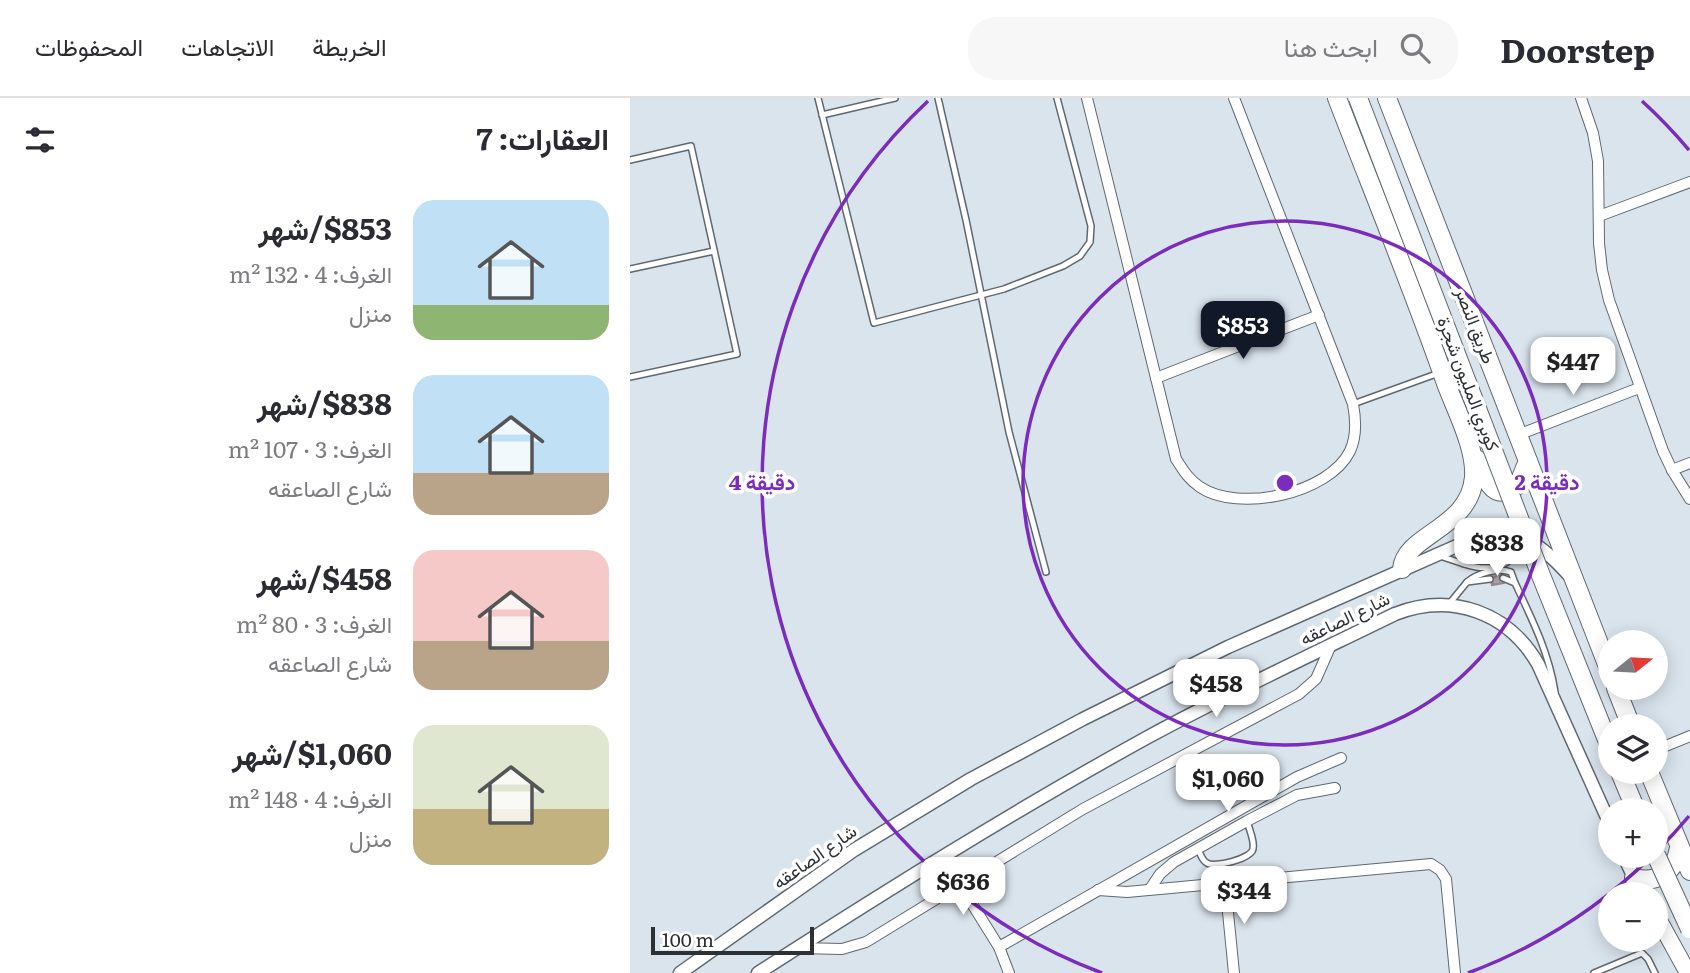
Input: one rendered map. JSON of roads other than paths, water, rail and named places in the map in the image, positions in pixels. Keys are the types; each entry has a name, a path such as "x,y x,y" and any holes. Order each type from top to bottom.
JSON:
{"highway":[{"path":"1337,98 1470,448 1474,475 1468,499 1453,519 1408,552 1402,569"},
{"name":"كوبري المليون شجرة","path":"1359,98 1540,573 1598,717"},
{"name":"طريق النصر","path":"1387,98 1598,641"},
{"path":"1470,448 1487,482 1499,491 1518,485 1528,461"},
{"path":"1654,784 1684,849 1690,871"},
{"path":"1634,878 1652,880 1668,872 1684,849"},
{"path":"1662,868 1690,929"}],"main road":[{"path":"1634,878 1636,882"},
{"path":"1668,937 1688,973"}],"street":[{"path":"1087,98 1176,459 1187,476 1200,488 1213,494 1240,498 1287,495 1310,487 1330,475 1349,453 1356,421 1353,404 1234,98"},
{"path":"1581,98 1593,133 1598,161 1599,243 1609,300 1639,388 1672,470 1690,499"},
{"path":"1599,216 1690,182"},
{"path":"1156,377 1319,315"},
{"path":"1518,435 1639,388"},
{"path":"1672,470 1690,463"},
{"name":"شارع الصاعقه","path":"680,973 854,850 971,779 1167,677 1402,569 1485,535 1503,534 1521,537 1546,550 1575,582"},
{"name":"شارع الصاعقه","path":"758,973 958,847 1082,774 1206,706 1406,610 1427,605 1449,604 1485,614 1516,634 1538,664 1598,798"},
{"path":"798,948 835,949 858,945 873,938 1083,809 1299,694 1316,680 1331,645"},
{"path":"1668,745 1690,736"},
{"path":"999,947 1297,776 1341,758"},
{"path":"1150,889 1166,868 1247,821 1297,795 1335,789"},
{"path":"1098,890 1118,892 1431,864 1440,870 1446,879 1455,973"},
{"path":"1629,868 1634,878"},
{"path":"1225,882 1234,973"},
{"path":"959,883 999,947 1009,973"}],"lane":[{"path":"818,98 874,323 980,296 1033,279 1080,256 1090,242 1091,226 1057,98"},
{"path":"822,115 876,100 895,98"},
{"path":"940,98 1009,432 1046,572"},
{"path":"630,160 691,146 737,354 630,377"},
{"path":"630,269 714,251"},
{"path":"1353,404 1442,371"},
{"path":"1436,555 1474,567 1492,568 1510,560 1521,537"},
{"path":"1501,556 1516,551"},
{"path":"1464,564 1488,559"},
{"path":"1449,604 1467,582 1477,575 1504,569 1511,572 1546,650 1557,707"},
{"path":"1503,578 1515,583"},
{"path":"1467,582 1490,579"},
{"path":"1198,848 1204,861 1209,864 1246,858 1252,853 1253,846 1247,821"},
{"path":"1594,973 1642,953 1655,973"}]}
